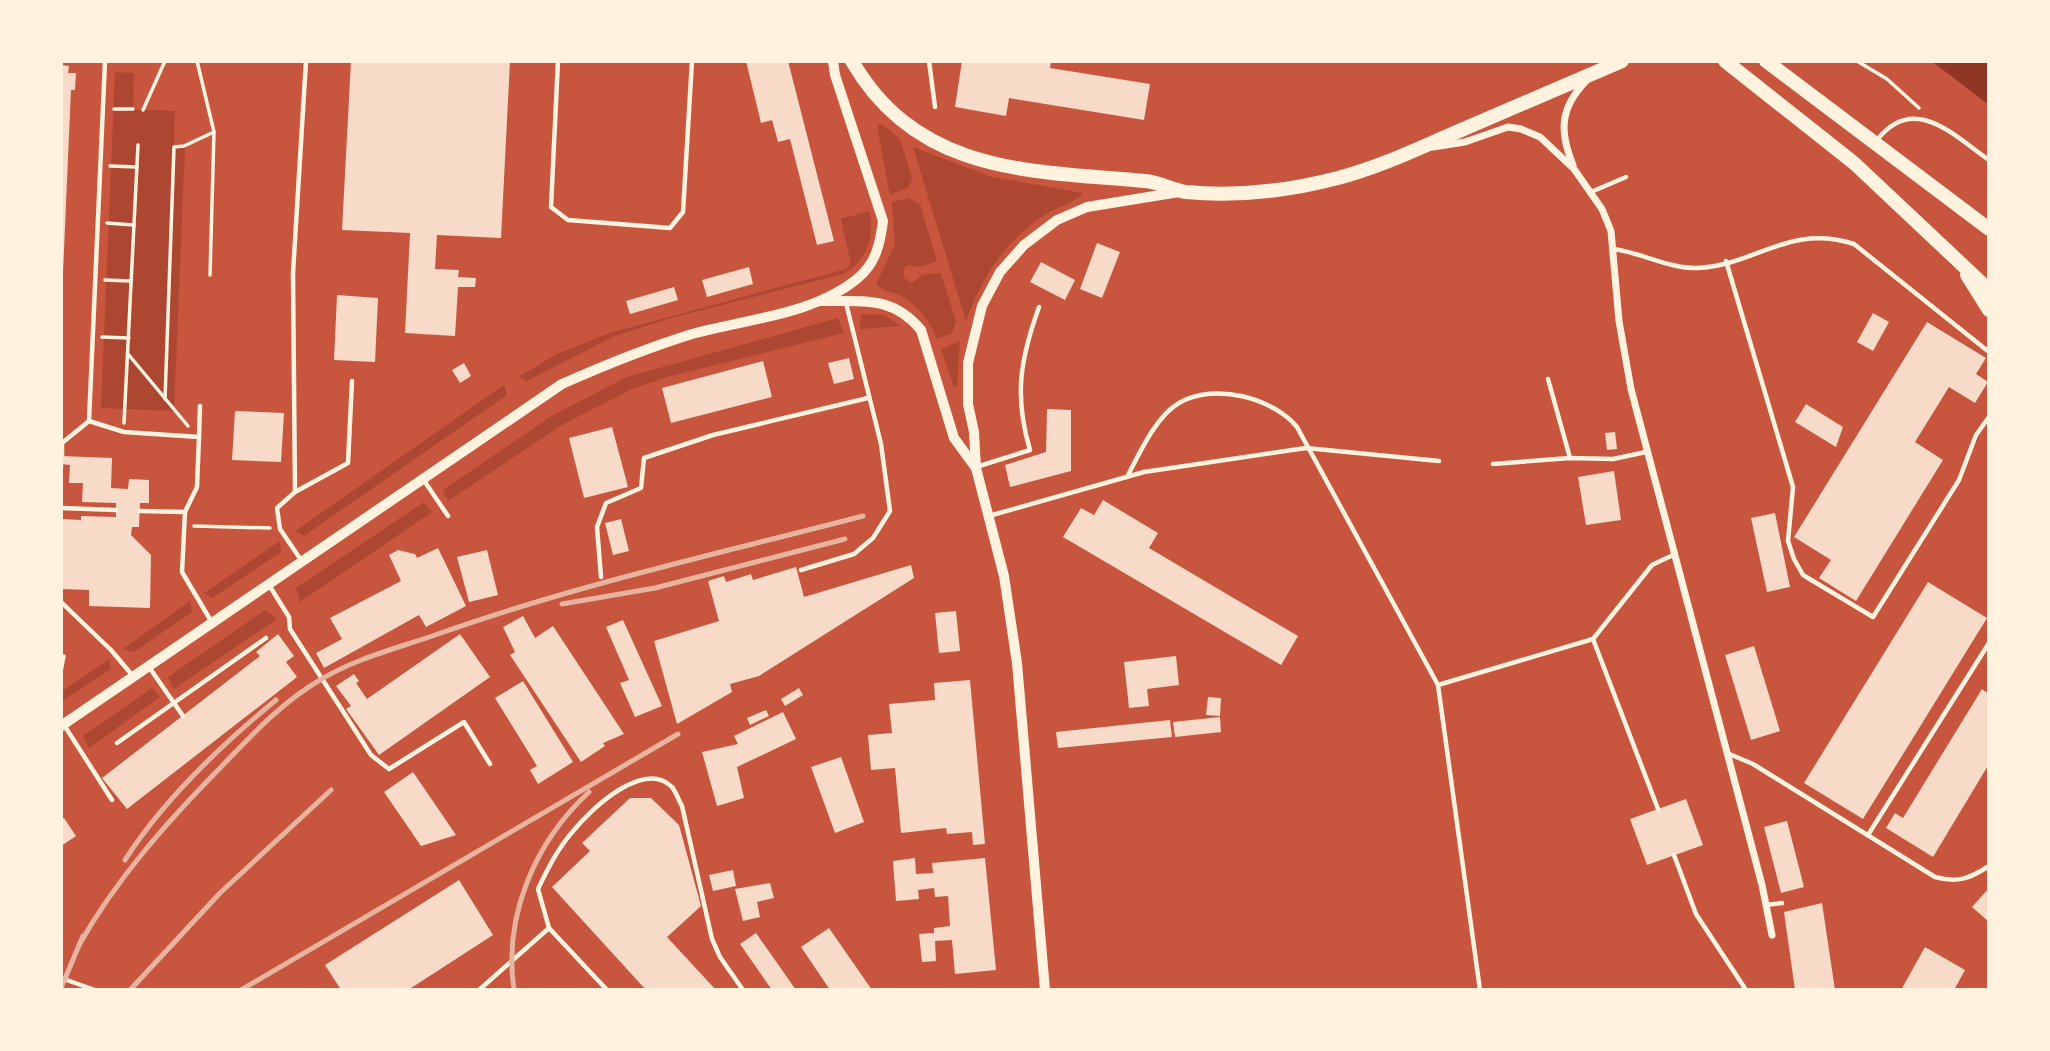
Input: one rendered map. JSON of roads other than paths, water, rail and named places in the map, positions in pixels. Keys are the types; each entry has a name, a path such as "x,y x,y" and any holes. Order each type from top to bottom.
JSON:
{"main road":[{"path":"852,61 868,90 891,114 912,130 970,156 1018,170 1149,181 1182,191 1235,195 1284,190 1340,178 1413,150 1616,63"},
{"path":"1725,61 1844,155 1989,290"},
{"path":"1766,61 1989,229"},
{"path":"1960,262 1989,310"}],"street":[{"path":"63,725 562,384 636,352 818,301 857,279 872,262 880,243 883,221 835,75 833,61"},
{"path":"1574,169 1562,127 1563,113 1574,92 1592,74"},
{"path":"1413,150 1465,142 1508,127 1521,129 1541,137 1574,169 1602,209 1614,249 1619,321 1646,452 1772,935"},
{"path":"1045,990 1017,663 1003,576 975,468 974,432 968,404 968,363 982,306 1000,272 1024,245 1057,220 1114,200 1182,191"},
{"path":"818,301 867,302 896,308 909,316 920,330 954,438 975,468"}],"lane":[{"path":"62,456 62,443 89,421 105,61"},
{"path":"295,492 293,273 306,61"},
{"path":"558,61 551,207 568,220 670,228 683,212 692,61"},
{"path":"929,61 935,107"},
{"path":"1874,144 1898,121 1912,118 1928,121 1989,160"},
{"path":"1591,192 1626,177"},
{"path":"1614,249 1696,268 1809,237 1831,237 1854,244 1989,352"},
{"path":"1726,261 1793,487 1787,541 1794,559 1803,575 1872,617 1959,480 1976,435 1989,417"},
{"path":"801,570 854,554 873,538 890,511 883,457 846,302"},
{"path":"975,468 1030,450 1022,422 1019,373 1026,344 1040,307"},
{"path":"1548,379 1570,458"},
{"path":"302,560 280,529 277,508 295,492 348,463 352,381"},
{"path":"1127,477 1146,439 1179,403 1214,393 1257,400 1285,413 1297,427 1438,685 1480,990"},
{"path":"601,577 597,527 606,503 640,488 644,458 713,435 868,397"},
{"path":"200,406 197,487 185,512 182,572 212,622"},
{"path":"89,421 124,432 199,437"},
{"path":"988,516 1127,477 1306,447 1439,461"},
{"path":"1493,464 1570,458 1613,459 1646,452"},
{"path":"422,478 448,516"},
{"path":"61,508 116,510"},
{"path":"140,511 185,512"},
{"path":"1438,685 1593,639 1652,565 1673,555"},
{"path":"268,584 289,617 290,629 371,755 389,769 464,722 490,764"},
{"path":"61,602 111,649 133,676"},
{"path":"117,743 266,638"},
{"path":"1593,639 1657,809"},
{"path":"1868,835 1989,643"},
{"path":"149,666 183,716"},
{"path":"63,725 112,800"},
{"path":"1726,752 1754,764 1935,877 1951,881 1968,879 1989,866"},
{"path":"607,990 549,928 538,889 553,859 575,828 611,796 635,780 656,778 672,787 682,806 712,939 720,957 743,990"},
{"path":"1674,855 1696,914 1746,990"},
{"path":"1766,905 1783,902"},
{"path":"478,990 549,928"},
{"path":"61,978 95,990"}],"railway":[{"path":"79,945 126,874 181,809 280,709 334,672 377,654 543,600 649,570 863,516"},
{"path":"562,604 655,588 845,539"},
{"path":"125,860 140,837 194,774 276,700"},
{"path":"241,990 678,734"},
{"path":"130,990 220,893 331,790"},
{"path":"514,990 513,935 527,882 553,834 589,792"},
{"path":"61,988 83,936"}]}
